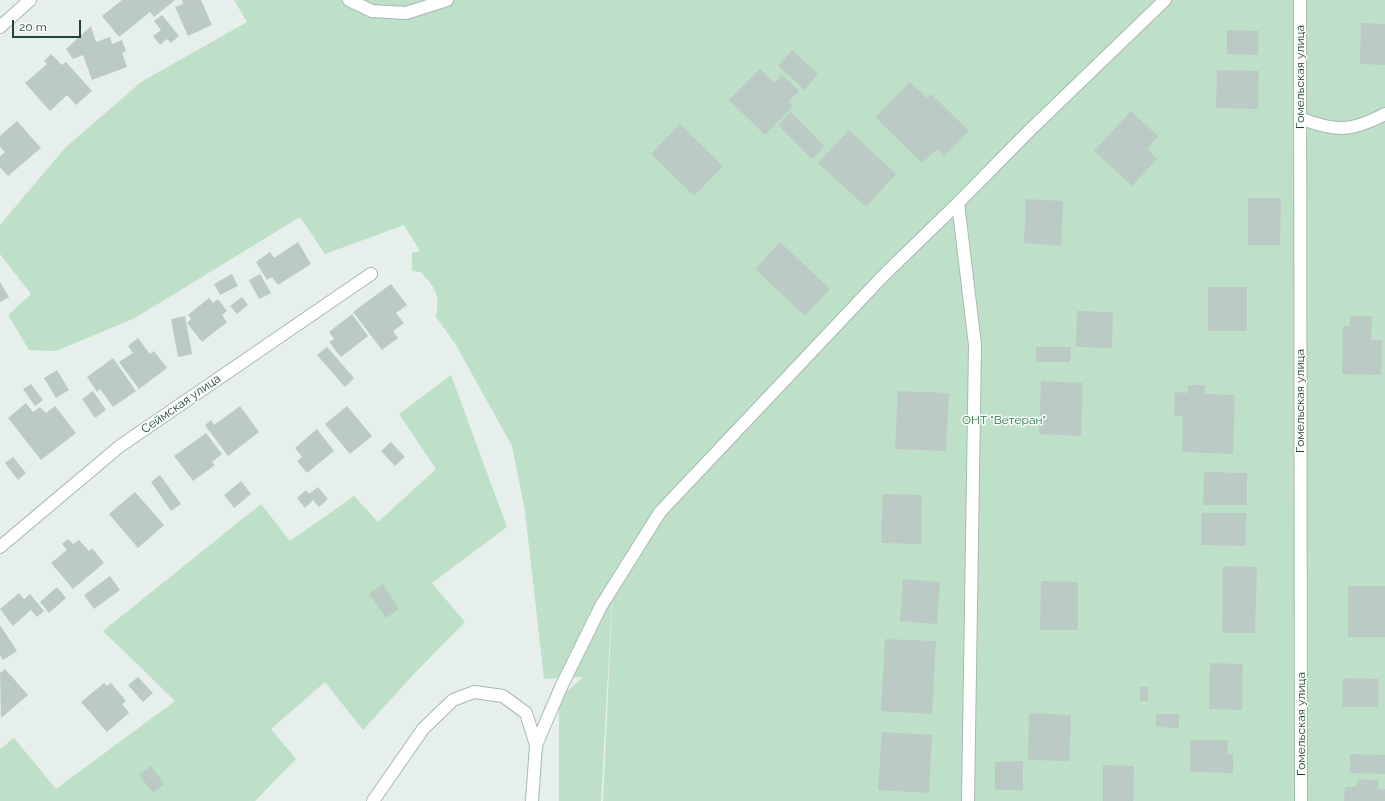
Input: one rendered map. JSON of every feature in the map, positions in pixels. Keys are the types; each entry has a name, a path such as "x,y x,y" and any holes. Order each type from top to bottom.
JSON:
{"street":[{"path":"0,27 30,0"},
{"path":"349,0 372,11 406,13 446,0"},
{"path":"532,801 536,745 561,687 601,606 660,512 882,276 1165,0"},
{"name":"Гомельская улица","path":"1300,0 1301,801"},
{"path":"1300,118 1322,127 1339,129 1366,124 1385,114"},
{"path":"958,203 974,345 968,801"},
{"name":"Сеймская улица","path":"0,547 120,446 371,274"},
{"path":"373,801 424,729 453,700 474,692 503,696 526,713 536,745"}],"green space":[{"name":"ОНТ \"Ветеран\"","path":"234,0 1385,0 1385,801 603,801 615,545 601,801 559,801 559,698 583,677 544,679 525,511 512,446 456,345 436,317 436,292 421,272 412,271 412,253 420,251 404,225 325,254 300,217 135,318 56,351 29,350 8,315 31,294 0,254 0,225 65,148 141,82 247,22"},
{"path":"451,375 507,527 432,583 465,622 412,676 363,730 325,682 271,729 296,759 255,801 0,801 0,749 14,738 56,789 175,701 103,631 261,504 290,541 354,496 378,522 436,469 399,414"}],"building":[{"path":"122,0 175,0 154,17 150,12 119,37 102,16"},
{"path":"182,0 201,0 212,25 188,36 175,7 183,4"},
{"path":"162,15 179,36 171,43 167,39 160,45 153,36 161,30 154,21"},
{"path":"1361,23 1385,24 1385,65 1360,64"},
{"path":"91,26 96,42 110,37 112,44 122,40 126,51 122,53 127,67 92,80 83,55 73,59 66,49"},
{"path":"1227,30 1259,31 1258,55 1227,54"},
{"path":"792,50 818,74 805,90 778,66"},
{"path":"51,54 62,65 66,62 92,91 76,105 67,95 50,111 25,83 47,64 44,61"},
{"path":"760,69 774,83 782,75 799,91 789,101 793,106 765,135 729,100"},
{"path":"1217,70 1259,71 1258,109 1216,108"},
{"path":"910,82 927,98 931,94 969,131 944,156 937,149 922,163 875,117"},
{"path":"1131,111 1158,136 1147,149 1157,159 1132,186 1094,151"},
{"path":"791,112 824,146 812,159 778,125"},
{"path":"17,121 41,148 8,176 0,167 0,156 5,152 0,147 0,136"},
{"path":"680,124 723,166 694,196 651,154"},
{"path":"849,130 896,174 866,207 818,163"},
{"path":"1248,198 1281,198 1280,245 1248,245"},
{"path":"1026,199 1063,201 1061,246 1024,243"},
{"path":"298,242 311,264 278,285 272,277 267,280 256,262 270,252 274,258"},
{"path":"780,242 830,289 805,316 755,269"},
{"path":"232,274 238,286 220,295 214,284"},
{"path":"260,274 271,293 259,299 249,280"},
{"path":"0,282 9,297 0,302"},
{"path":"391,284 407,305 396,313 404,323 393,331 398,338 382,350 353,312"},
{"path":"1208,287 1247,287 1247,331 1208,331"},
{"path":"242,297 248,305 237,314 230,306"},
{"path":"209,298 213,303 218,299 227,311 222,315 227,322 202,342 187,323 191,319 188,315"},
{"path":"1077,311 1113,312 1112,348 1076,347"},
{"path":"352,314 368,336 341,357 329,342 334,339 329,332"},
{"path":"185,316 192,354 178,357 171,319"},
{"path":"1350,316 1372,316 1371,340 1382,340 1381,375 1342,374 1343,326 1350,326"},
{"path":"138,338 150,354 154,351 167,368 139,389 119,362 133,353 128,346"},
{"path":"327,347 354,378 345,387 317,355"},
{"path":"1036,347 1071,347 1070,362 1036,362"},
{"path":"113,358 136,391 113,407 100,389 97,392 87,377"},
{"path":"57,370 69,390 56,398 44,378"},
{"path":"1041,381 1083,383 1081,436 1039,434"},
{"path":"31,384 43,400 35,406 23,389"},
{"path":"1188,385 1205,385 1205,394 1235,395 1233,454 1182,452 1183,416 1174,416 1175,392 1188,393"},
{"path":"93,391 106,410 95,418 82,399"},
{"path":"898,391 949,393 946,451 895,449"},
{"path":"26,403 33,412 40,407 46,413 55,406 76,433 41,460 8,418"},
{"path":"240,406 259,432 228,456 205,425 211,420 214,425"},
{"path":"347,406 372,436 350,454 325,424"},
{"path":"317,429 334,451 307,473 297,461 302,457 295,448"},
{"path":"206,433 222,454 212,462 215,465 193,481 174,456"},
{"path":"391,442 405,457 395,466 381,451"},
{"path":"13,457 26,473 18,480 5,463"},
{"path":"1204,472 1247,473 1247,505 1203,505"},
{"path":"160,475 181,504 171,511 151,482"},
{"path":"241,481 251,494 234,508 224,495"},
{"path":"318,487 328,499 319,507 313,500 305,508 297,498 306,490 309,494"},
{"path":"135,492 164,525 138,548 109,514"},
{"path":"883,494 922,495 921,544 881,543"},
{"path":"1202,513 1246,513 1245,546 1201,545"},
{"path":"68,539 73,544 79,540 89,551 92,548 104,563 73,589 51,563 67,550 62,544"},
{"path":"1223,566 1257,567 1255,633 1222,633"},
{"path":"110,576 120,590 94,609 84,595"},
{"path":"903,579 940,582 937,624 900,621"},
{"path":"1041,581 1078,582 1078,630 1040,630"},
{"path":"383,584 399,609 386,618 369,594"},
{"path":"1348,586 1385,586 1385,637 1348,637"},
{"path":"57,587 66,598 49,613 40,602"},
{"path":"19,593 24,599 30,594 44,611 37,617 31,610 13,626 0,609"},
{"path":"0,625 17,651 3,660 0,655"},
{"path":"885,639 936,641 932,714 881,711"},
{"path":"1210,663 1243,664 1242,710 1209,709"},
{"path":"5,669 28,695 1,718 0,673"},
{"path":"138,677 153,693 143,702 128,685"},
{"path":"1343,678 1379,679 1378,707 1342,707"},
{"path":"104,683 107,686 111,683 126,701 122,704 129,713 107,732 81,702"},
{"path":"1140,687 1148,687 1148,701 1140,701"},
{"path":"1029,713 1071,715 1069,761 1028,760"},
{"path":"1156,714 1179,714 1179,728 1156,727"},
{"path":"882,732 932,735 929,793 878,790"},
{"path":"1190,740 1228,740 1227,754 1233,754 1233,773 1190,772"},
{"path":"1350,754 1385,755 1385,774 1350,773"},
{"path":"1023,761 1023,790 995,790 995,762"},
{"path":"1103,765 1134,766 1133,801 1103,801"},
{"path":"151,766 164,784 153,793 139,775"},
{"path":"1357,779 1379,780 1378,789 1385,789 1385,801 1344,801 1345,787 1356,787"}]}
